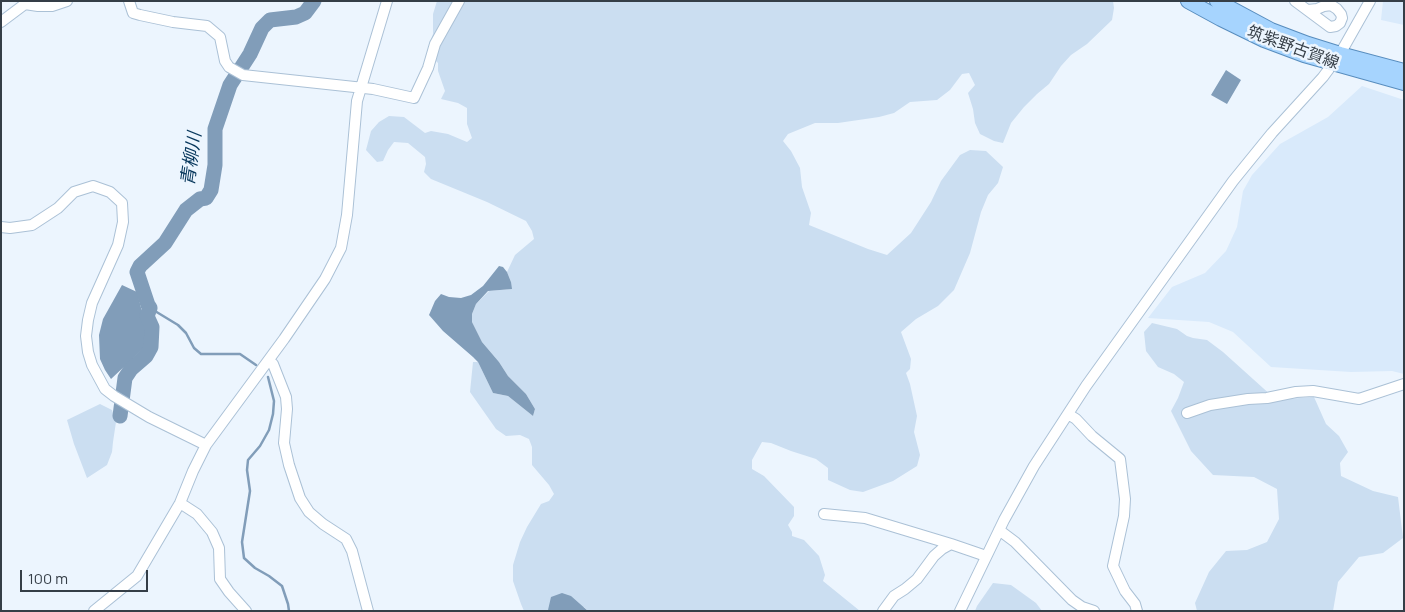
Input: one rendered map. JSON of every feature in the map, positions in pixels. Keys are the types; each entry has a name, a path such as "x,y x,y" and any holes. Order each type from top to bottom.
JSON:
{"main road":[{"name":"筑紫野古賀線","path":"1188,1 1264,40 1304,56 1336,59 1404,71"},
{"name":"筑紫野古賀線","path":"1218,1 1271,30 1336,59 1404,83"}],"street":[{"path":"1,22 25,4 52,6 67,1"},
{"path":"129,1 133,13 173,22 207,26 220,37 229,67 239,73 361,87 414,98 428,68 435,44 458,1"},
{"path":"94,611 137,576 180,503 206,445 269,361 325,279 341,248 347,215 357,101 388,1"},
{"path":"1295,1 1308,10"},
{"path":"960,611 1004,520 1034,466 1086,386 1233,181 1336,59 1370,1"},
{"path":"1,227 10,228 32,225 58,208 74,192 93,186 110,192 122,203 124,222 118,245 92,303 88,320 86,336 92,365 100,381 114,396 149,417 206,445"},
{"path":"269,361 273,364 286,397 287,409 284,443 300,498 309,512 346,539 352,551 368,611"},
{"path":"1187,413 1210,405 1267,398 1296,392 1313,391 1359,399 1404,384"},
{"path":"1068,414 1120,459 1124,516 1113,566 1125,591 1135,604 1137,611"},
{"path":"180,503 197,514 212,532 219,548 220,579 246,611"},
{"path":"824,514 864,518 986,556"},
{"path":"999,530 1015,542 1072,600 1082,607 1094,611"},
{"path":"883,611 894,596 917,579 934,556 951,544"}],"shaded area":[{"path":"437,1 1113,1 1112,20 1087,44 1071,55 1049,84 1024,107 1011,123 1003,143 980,134 975,123 968,93 975,85 969,73 962,74 950,90 937,100 910,102 894,113 879,117 838,123 815,123 788,134 783,141 800,168 802,187 811,213 809,225 887,255 911,233 931,202 941,181 960,155 970,150 986,151 1003,167 998,183 988,195 981,212 970,253 954,290 938,306 916,319 901,332 911,359 910,369 906,373 917,416 914,432 920,455 917,466 893,481 863,492 850,490 828,480 828,468 816,459 771,443 762,442 752,460 752,469 764,476 794,507 794,516 788,525 792,536 804,540 819,556 825,575 823,581 860,611 588,611 584,607 548,609 549,611 524,611 513,581 513,565 527,527 541,504 549,501 554,494 532,465 532,447 529,439 520,435 506,436 496,429 470,392 473,362 478,362 493,393 508,396 533,416 535,409 526,394 508,376 482,342 472,322 472,314 476,304 489,291 511,289 511,282 507,272 515,255 534,239 532,231 526,221 487,202 431,179 424,172 425,157 408,143 394,142 383,161 377,162 366,150 371,131 379,122 389,116 404,117 425,133 431,131 448,134 467,142 472,138 467,124 467,108 458,103 441,99 445,91 438,71 438,63 427,52 433,34 433,14"},
{"path":"1383,1 1404,1 1404,25 1381,20"},
{"path":"1226,70 1241,80 1227,104 1211,95"},
{"path":"1362,86 1404,100 1404,374 1392,371 1351,372 1271,367 1233,332 1209,322 1148,318 1172,287 1205,273 1226,251 1237,227 1243,191 1252,175 1280,144 1328,117"},
{"path":"499,266 503,267 507,272 512,289 488,291 476,304 472,314 472,322 482,342 508,376 526,394 535,409 533,416 508,396 493,393 478,362 443,331 429,315 435,301 441,294 461,298 471,295 483,286"},
{"path":"122,285 137,292 148,335 144,348 111,379 100,359 99,335 103,319"},
{"path":"1152,323 1177,329 1193,338 1207,340 1273,397 1286,399 1314,397 1326,424 1339,436 1348,452 1340,463 1341,476 1373,491 1398,497 1403,538 1383,553 1359,557 1338,582 1333,611 1197,611 1195,603 1209,572 1226,551 1247,550 1267,542 1279,519 1277,489 1254,477 1213,475 1191,451 1171,411 1184,382 1174,374 1158,367 1146,351 1144,332"},
{"path":"100,404 112,410 116,422 112,452 107,465 87,478 67,420"},
{"path":"993,583 1011,585 1036,603 1042,611 975,611"},
{"path":"562,593 571,596 588,611 549,611 551,597"}],"waterway":[{"name":"青柳川","path":"120,416 125,378 131,369 146,356 151,347 152,327 147,316 150,308 137,272 140,266 165,243 186,210 200,199 206,198 211,190 215,165 215,129 230,85 250,54 262,28 270,20 296,17 305,13 314,1"},
{"path":"150,308 178,325 186,333 194,348 201,354 240,354 256,365"},
{"path":"268,377 274,401 273,414 269,430 260,446 248,460 247,470 250,491 242,542 244,558 255,568 282,586 289,611"}]}
